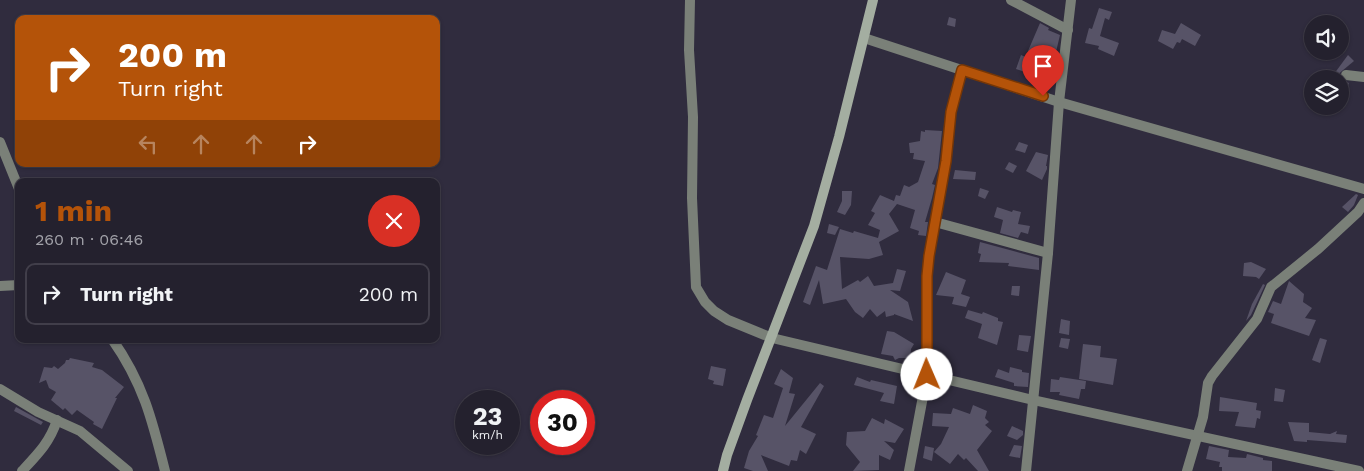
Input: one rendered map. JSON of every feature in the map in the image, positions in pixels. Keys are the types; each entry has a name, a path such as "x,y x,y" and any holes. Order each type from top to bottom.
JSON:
{"main road":[{"path":"723,471 747,400 814,226 874,0"}],"street":[{"path":"690,0 689,50 693,117 692,198 696,286 705,302 714,311 728,320 772,338 1033,400 1359,471"},
{"path":"1011,0 1068,30"},
{"path":"1026,471 1048,253 1059,102 1071,0"},
{"path":"864,38 1059,102 1364,189"},
{"path":"909,471 927,375 927,276 948,150 951,112 962,70"},
{"path":"1349,75 1364,77"},
{"path":"0,142 15,180"},
{"path":"1187,471 1198,435 1208,383 1257,319 1271,287 1361,216 1364,203"},
{"path":"935,222 1048,253"},
{"path":"0,286 15,285"},
{"path":"115,343 128,361 150,410 165,471"},
{"path":"0,389 33,409 80,431 128,471"},
{"path":"22,471 39,454 52,435 57,420"}],"building":[{"path":"1099,8 1112,12 1109,20 1105,18 1100,36 1119,43 1114,56 1098,49 1099,46 1085,43 1089,28 1092,29"},
{"path":"949,17 956,19 955,27 947,25"},
{"path":"1040,23 1049,28 1048,30 1060,35 1056,52 1041,46 1038,54 1028,51"},
{"path":"1181,23 1201,35 1195,46 1182,39 1180,43 1177,42 1173,49 1158,41 1162,30 1175,34"},
{"path":"1021,55 1030,59 1025,72 1016,69"},
{"path":"1349,56 1354,61 1343,70 1337,70 1344,60 1349,60"},
{"path":"925,130 942,131 938,168 932,184 935,185 925,222 928,222 926,236 918,235 919,231 910,228 915,210 897,204 889,214 899,231 879,242 883,255 869,259 840,257 842,289 858,280 860,282 868,276 874,286 893,283 897,269 906,271 900,291 890,290 908,302 913,321 894,314 886,317 885,311 877,317 870,309 863,318 855,312 846,299 823,304 819,280 810,305 803,302 816,266 827,270 840,229 878,238 880,230 868,225 875,213 871,211 880,195 894,201 896,195 900,196 904,185 909,187 918,182 925,161 913,159 914,153 910,153 909,143 920,141 921,131 925,132"},
{"path":"1019,142 1028,145 1025,153 1015,150"},
{"path":"1036,152 1048,155 1047,169 1042,180 1026,171"},
{"path":"1009,162 1017,166 1013,173 1005,169"},
{"path":"955,170 976,172 975,180 953,179"},
{"path":"980,188 989,191 985,199 978,196"},
{"path":"842,191 852,191 851,205 845,215 837,212 842,201"},
{"path":"1356,194 1358,195 1354,205 1348,212 1342,207"},
{"path":"997,207 1012,212 1013,210 1021,212 1018,224 1030,226 1028,234 1021,232 1018,238 1000,233 1003,220 994,217"},
{"path":"829,224 839,227 835,235 827,233"},
{"path":"980,242 1039,258 1039,270 1008,266 1009,263 979,262 981,254 978,253"},
{"path":"1251,262 1266,269 1259,279 1243,276 1244,263"},
{"path":"946,272 966,280 961,294 970,297 966,307 952,304 954,297 936,295"},
{"path":"1289,281 1304,294 1303,302 1312,308 1305,318 1316,320 1309,336 1271,323 1274,314 1268,312 1273,301 1281,304"},
{"path":"1263,284 1265,285 1251,315 1246,321 1252,304"},
{"path":"1012,286 1020,286 1019,296 1011,295"},
{"path":"968,310 982,314 983,312 1003,322 997,345 978,338 982,324 965,318"},
{"path":"1061,319 1070,321 1069,335 1059,333"},
{"path":"887,331 894,332 914,344 911,349 910,358 895,360 893,356 881,354"},
{"path":"1019,335 1031,336 1028,352 1017,350"},
{"path":"1061,338 1070,339 1068,349 1059,347"},
{"path":"1320,338 1327,340 1320,363 1312,360"},
{"path":"1083,344 1101,346 1100,357 1117,359 1113,385 1079,379"},
{"path":"70,358 94,363 92,367 102,370 124,387 115,398 117,398 102,429 77,410 72,415 65,408 63,410 51,400 56,392 49,388 46,380 39,383 44,367 52,368 54,366 58,369"},
{"path":"711,366 726,369 723,386 713,384 714,381 708,379"},
{"path":"1010,367 1029,373 1028,387 1014,386 1014,383 995,377 998,369 1009,373"},
{"path":"781,369 793,378 789,393 795,394 785,426 820,383 824,386 801,427 816,434 806,454 800,450 797,461 791,460 789,466 761,455 768,471 753,471 744,468 749,451 758,436 756,435 764,415 773,418 783,388 774,384"},
{"path":"857,377 870,382 871,380 897,386 894,404 880,401 884,393 854,385"},
{"path":"1060,377 1086,381 1085,389 1081,389 1079,399 1059,395 1060,392 1050,392 1051,379 1059,380"},
{"path":"1275,388 1285,390 1283,402 1274,401"},
{"path":"1220,397 1257,403 1256,410 1261,411 1260,419 1257,418 1255,428 1235,426 1239,412 1219,411"},
{"path":"973,405 987,411 985,418 989,422 985,425 992,431 977,450 989,471 978,471 966,458 964,460 958,454 950,464 934,452 941,444 949,427 932,426 933,413 951,414 953,408 970,414"},
{"path":"16,407 43,422 41,425 14,411"},
{"path":"872,418 884,424 885,419 904,429 895,443 884,441 894,450 890,460 879,455 879,470 853,471 860,462 846,445 847,432 865,431"},
{"path":"1288,422 1309,423 1309,432 1330,434 1337,431 1336,434 1347,435 1346,443 1294,441"},
{"path":"1012,426 1023,431 1023,435 1017,440 1007,436"},
{"path":"1014,445 1022,446 1020,458 1009,456"},
{"path":"925,446 934,448 932,461 923,458"},
{"path":"1209,446 1229,450 1228,457 1246,458 1247,454 1272,461 1272,471 1222,471 1222,467 1219,467 1220,462 1206,459"}],"route":[{"path":"927,375 926,335 929,256 948,150 951,112 962,70 1043,96"}]}
